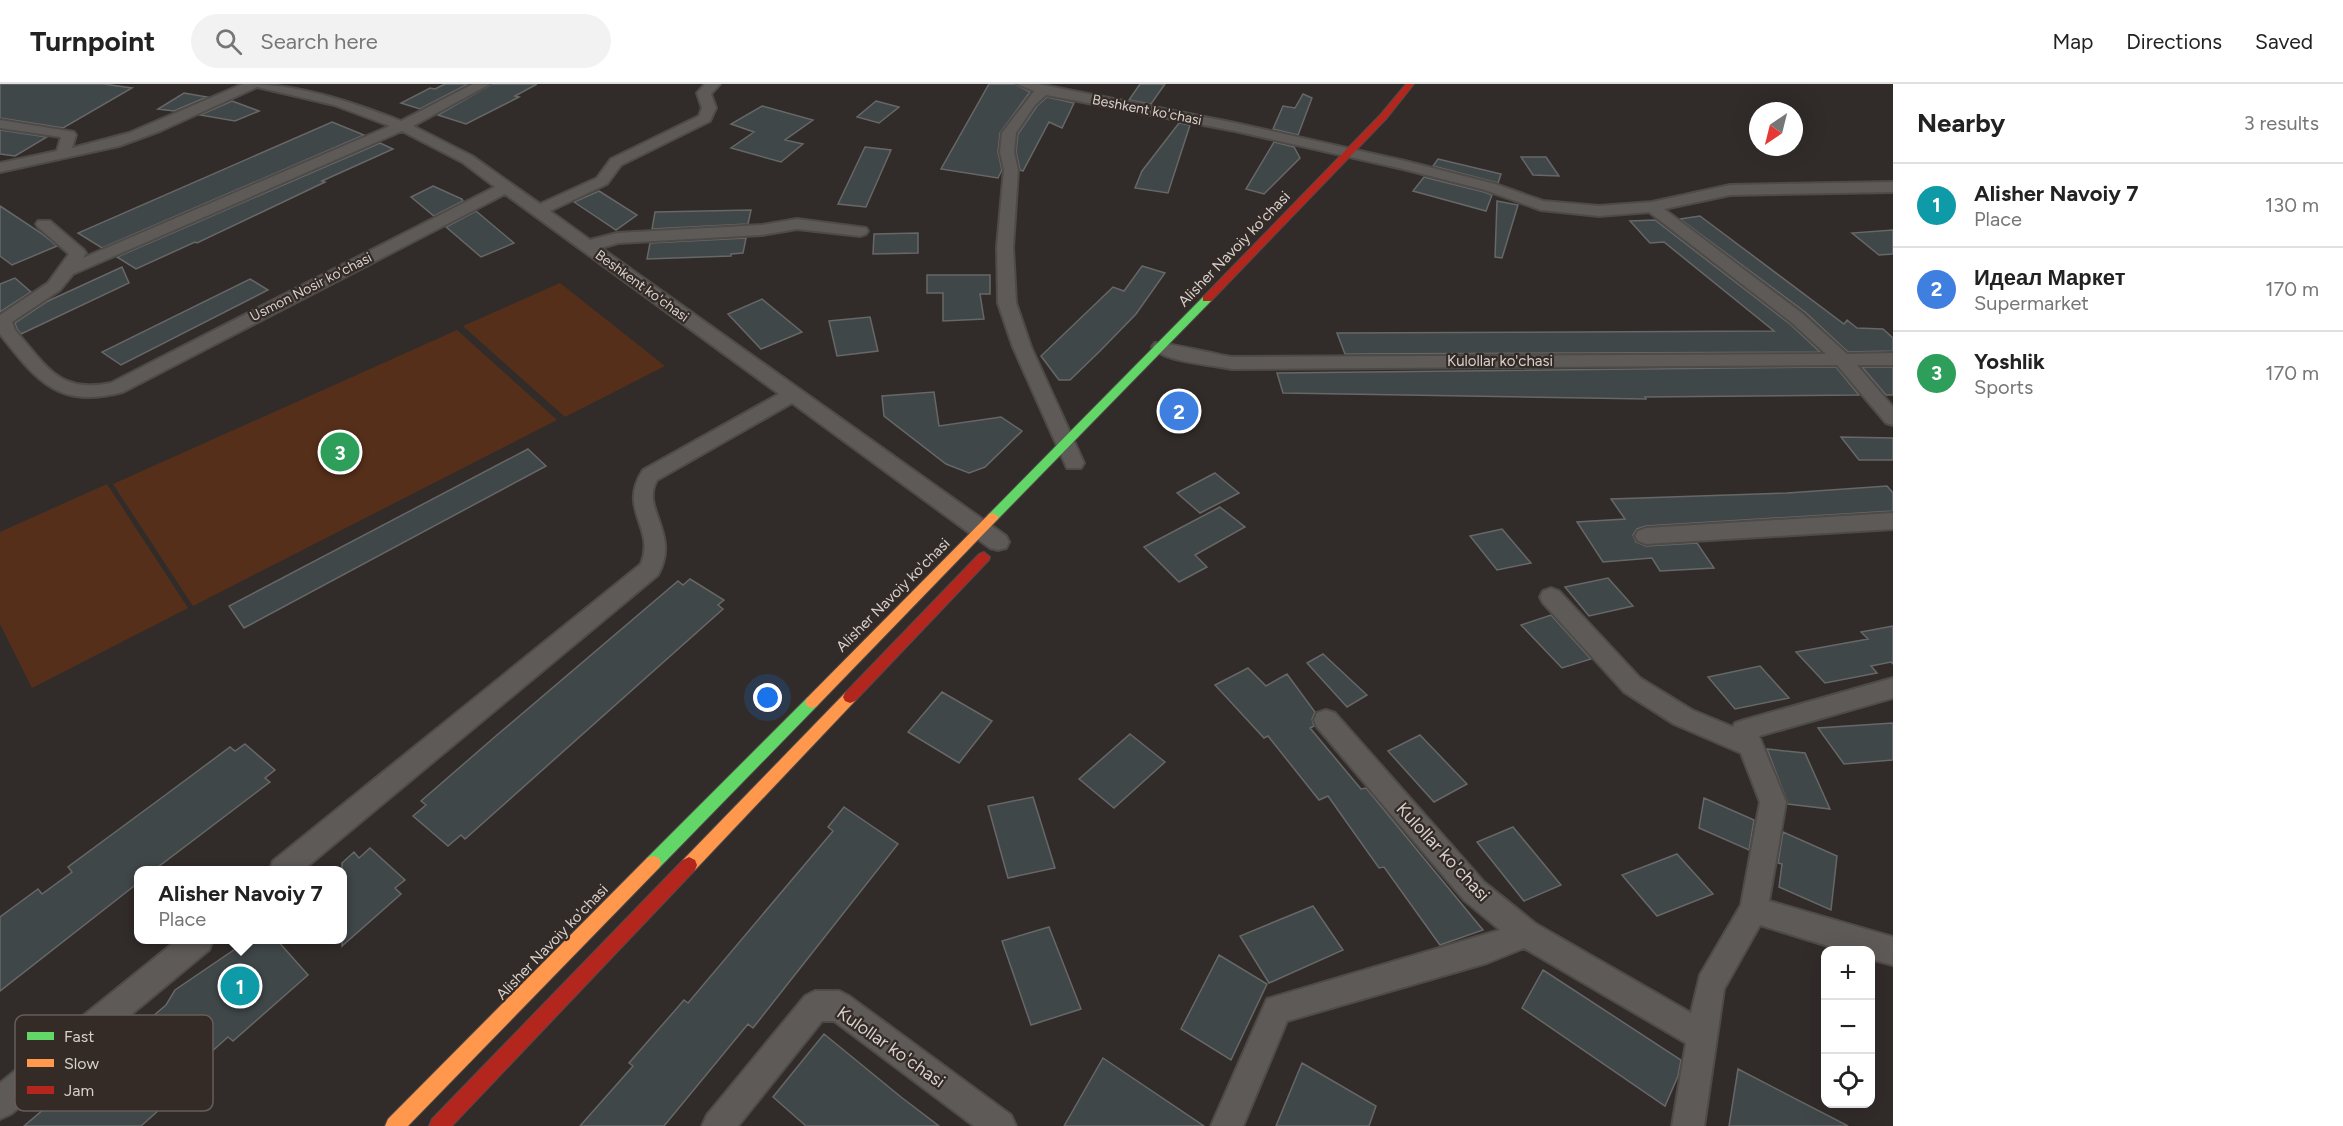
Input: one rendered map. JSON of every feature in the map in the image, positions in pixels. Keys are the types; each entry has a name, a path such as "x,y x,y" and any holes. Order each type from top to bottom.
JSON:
{"main road":[{"name":"Alisher Navoiy ko'chasi","path":"404,1123 1064,444 1161,346 1357,159 1416,88"},
{"path":"439,1126 1002,538"}],"street":[{"name":"Beshkent ko'chasi","path":"257,84 338,102 402,126 467,159 980,530 1002,538"},
{"path":"4,164 95,148 122,140 257,84"},
{"path":"70,270 402,126 483,84"},
{"path":"538,211 602,181 616,162 705,118 709,108 704,93 713,84"},
{"name":"Beshkent ko'chasi","path":"1024,84 1043,90 1235,127 1357,159"},
{"path":"1043,90 1030,102 1009,133 1007,152 1011,170 1005,248 1007,303 1022,347 1074,463"},
{"path":"0,124 69,135 64,152"},
{"path":"1357,159 1490,187 1541,205 1599,211 1652,207 1730,190 1893,186"},
{"name":"Usmon Nosir ko'chasi","path":"70,270 42,298 3,321 7,331 59,388 76,393 97,393 116,388 506,187"},
{"path":"1652,207 1797,318 1842,359 1893,419"},
{"path":"44,224 78,253 70,270"},
{"path":"588,246 617,238 762,230 797,224 860,231"},
{"name":"Kulollar ko'chasi","path":"1161,346 1180,354 1232,363 1893,359"},
{"path":"288,866 650,569 657,548 641,497 644,482 650,475 791,395"},
{"path":"1646,536 1893,521"},
{"path":"1551,597 1632,685 1683,717 1750,746"},
{"path":"1688,1126 1710,986 1754,909 1773,802 1744,730 1893,688"},
{"name":"Kulollar ko'chasi","path":"1326,720 1474,891 1526,934 1702,1036"},
{"path":"1754,909 1802,926 1893,951"},
{"path":"1227,1126 1277,1009 1487,950 1526,934"},
{"path":"107,1015 193,944"},
{"name":"Kulollar ko'chasi","path":"718,1126 815,1006 839,1006 1000,1126"},
{"path":"0,1104 15,1092"}],"shaded area":[{"path":"560,283 665,366 565,417 463,326"},
{"path":"457,330 557,420 193,606 113,484"},
{"path":"107,484 188,608 32,688 0,624 0,532"}],"building":[{"path":"0,84 104,84 132,88 63,128 0,118"},
{"path":"445,84 468,84 420,109 401,103 430,88 435,89"},
{"path":"492,84 537,84 515,96 519,97 466,124 438,115"},
{"path":"989,84 1015,84 1030,92 1000,133 998,152 1002,170 998,178 941,169"},
{"path":"1140,84 1165,84 1151,104 1129,100"},
{"path":"184,93 207,97 174,111 158,109"},
{"path":"1303,94 1312,98 1298,135 1273,129 1283,106 1295,108"},
{"path":"1047,97 1074,103 1062,128 1049,122 1023,171 1020,170 1016,152 1018,134 1037,106"},
{"path":"232,101 259,111 235,121 200,115"},
{"path":"876,101 899,107 879,123 857,117"},
{"path":"762,106 813,120 785,140 803,144 781,162 731,148 754,132 731,124"},
{"path":"332,122 364,135 102,248 78,233"},
{"path":"1179,123 1190,125 1168,193 1135,188 1142,171"},
{"path":"0,130 47,137 15,156 0,154"},
{"path":"1274,142 1294,147 1300,158 1264,194 1246,189"},
{"path":"380,143 393,149 322,181 325,182 197,243 136,269 117,257"},
{"path":"865,147 891,150 866,207 838,204"},
{"path":"1521,157 1546,157 1559,176 1533,175"},
{"path":"1438,159 1501,174 1498,183 1433,166"},
{"path":"1424,177 1492,195 1486,211 1413,191"},
{"path":"433,186 463,201 434,216 411,197"},
{"path":"599,191 637,215 616,230 574,202"},
{"path":"1497,201 1518,205 1502,258 1495,257"},
{"path":"0,206 57,246 12,265 0,256"},
{"path":"751,210 748,224 652,229 655,212"},
{"path":"476,211 514,243 481,257 446,227"},
{"path":"1700,216 1844,324 1847,320 1857,328 1883,329 1893,338 1893,351 1848,352 1805,312 1680,219"},
{"path":"1655,220 1790,324 1820,352 1345,354 1337,333 1774,331 1664,242 1650,243 1630,221"},
{"path":"1893,230 1893,254 1879,255 1852,233"},
{"path":"918,233 918,253 873,254 874,234"},
{"path":"746,238 743,253 731,254 731,256 647,259 650,243"},
{"path":"1142,266 1165,273 1136,314 1100,351 1070,380 1059,380 1041,356 1113,287 1124,291"},
{"path":"122,267 129,283 21,334 17,329 15,323 48,301"},
{"path":"927,275 990,275 990,294 980,294 984,319 943,321 943,293 927,293"},
{"path":"15,278 31,292 0,312 0,284"},
{"path":"250,279 268,290 121,365 102,352"},
{"path":"762,299 802,332 761,349 728,314"},
{"path":"870,317 878,351 837,356 829,321"},
{"path":"1836,367 1859,395 1645,397 1646,399 1283,393 1277,373"},
{"path":"1862,367 1893,367 1893,395 1886,395"},
{"path":"934,392 939,426 1001,417 1022,431 985,467 969,473 946,464 884,416 882,396"},
{"path":"1841,437 1893,438 1893,460 1859,460"},
{"path":"528,449 546,466 244,628 229,606"},
{"path":"1215,473 1239,493 1200,513 1177,493"},
{"path":"1887,486 1893,493 1893,511 1646,526 1637,529 1633,535 1636,542 1646,546 1697,543 1714,568 1660,571 1652,558 1603,562 1577,522 1625,519 1611,499 1787,493"},
{"path":"1220,507 1245,527 1195,555 1207,567 1179,582 1144,547"},
{"path":"1502,529 1531,563 1497,570 1470,536"},
{"path":"1608,578 1633,606 1589,616 1565,587"},
{"path":"690,579 724,600 718,605 723,609 465,839 461,835 448,846 413,816 426,805 421,801 497,735 678,581 683,585"},
{"path":"1551,615 1591,659 1562,668 1521,625"},
{"path":"1893,626 1893,664 1891,662 1871,666 1877,673 1825,683 1796,652 1868,639 1861,632"},
{"path":"1323,654 1367,695 1347,707 1307,663"},
{"path":"1760,666 1789,698 1735,709 1708,677"},
{"path":"1248,668 1266,686 1287,674 1315,712 1312,719 1314,726 1310,728 1361,789 1366,788 1483,930 1440,945 1384,867 1379,868 1328,796 1319,800 1268,736 1264,738 1215,685"},
{"path":"942,692 992,721 959,763 908,732"},
{"path":"1893,723 1893,760 1844,764 1818,728"},
{"path":"1130,734 1165,762 1114,808 1079,779"},
{"path":"1420,735 1467,784 1434,802 1388,751"},
{"path":"245,744 275,770 265,778 270,782 159,866 134,866 134,886 0,991 0,917 38,889 42,894 72,872 68,867 230,747 235,751"},
{"path":"1767,749 1805,753 1830,809 1788,804"},
{"path":"1033,797 1055,868 1008,878 988,806"},
{"path":"1704,798 1754,820 1749,850 1699,828"},
{"path":"844,807 898,844 753,1028 748,1024 664,1126 580,1126 633,1066 629,1063 684,1000 688,1003 833,831 828,827"},
{"path":"1513,827 1561,885 1524,901 1477,842"},
{"path":"1783,832 1837,856 1831,910 1779,887 1782,864 1778,863"},
{"path":"370,848 405,880 395,888 401,894 347,942 347,866 342,866 342,863 354,852 359,858"},
{"path":"1677,854 1713,894 1657,916 1622,875"},
{"path":"1313,906 1343,950 1269,983 1240,936"},
{"path":"1049,927 1081,1009 1031,1025 1002,941"},
{"path":"243,944 280,944 308,975 233,1041 228,1037 213,1050 213,1015 154,1015 166,1005 175,990"},
{"path":"1219,955 1267,984 1231,1060 1181,1029"},
{"path":"1543,970 1681,1060 1678,1076 1665,1106 1522,1008"},
{"path":"824,1034 939,1126 806,1126 773,1097"},
{"path":"1103,1058 1204,1126 1064,1126"},
{"path":"1302,1063 1376,1106 1369,1126 1276,1126"},
{"path":"1738,1069 1848,1126 1729,1126"},
{"path":"42,1111 158,1111 141,1126 24,1126"}],"traffic: fast":[{"path":"993,517 1207,299"},
{"path":"653,863 812,702"}],"traffic: slow":[{"path":"812,702 993,517"},
{"path":"689,865 850,697"},
{"path":"395,1126 653,863"}],"traffic: jam":[{"path":"1207,299 1384,116 1410,84"},
{"path":"850,697 984,557"},
{"path":"439,1126 689,865"}],"place":[{"name":"Идеал Маркет","path":"1179,411"},
{"name":"Yoshlik","path":"340,452"},
{"name":"Alisher Navoiy 7","path":"240,986"}]}
